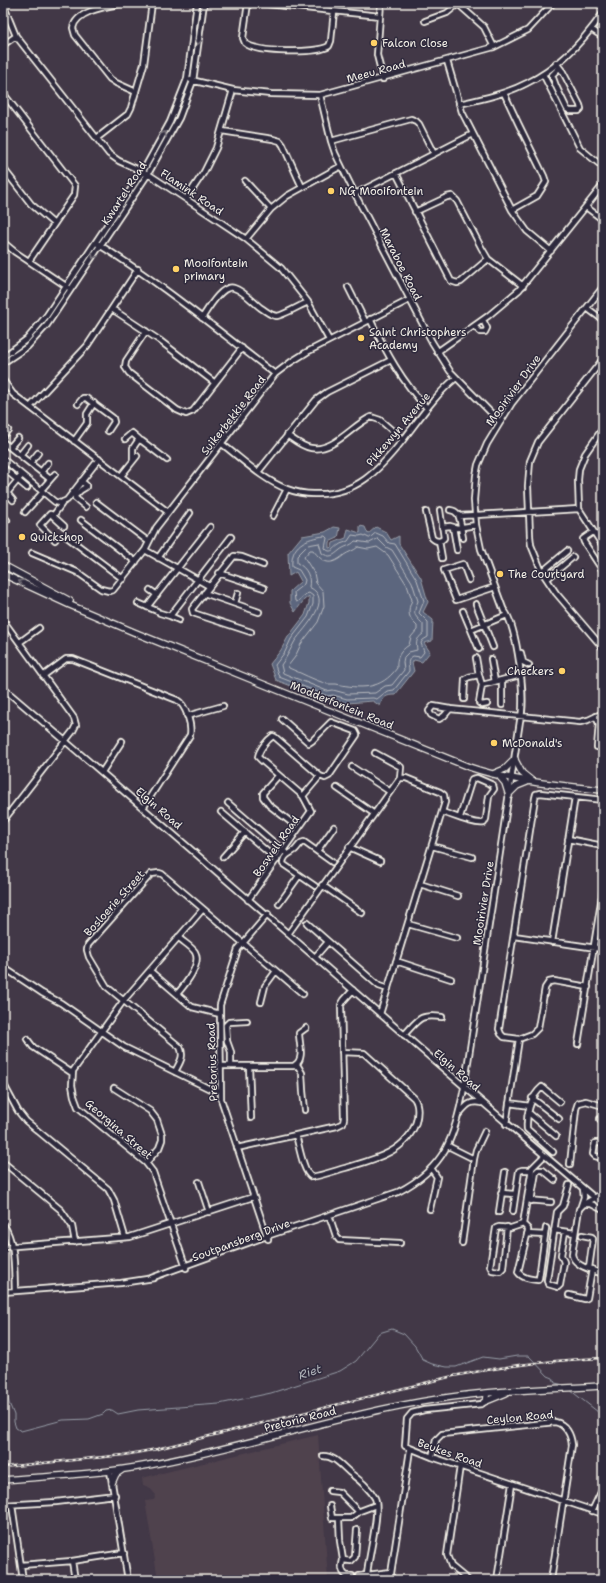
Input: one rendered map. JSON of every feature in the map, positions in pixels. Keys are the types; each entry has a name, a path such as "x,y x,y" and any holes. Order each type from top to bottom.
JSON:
{"main road":[{"name":"Modderfontein Road","path":"3,565 62,597 82,610"},
{"name":"Modderfontein Road","path":"3,574 136,633 449,760 496,775 527,782 603,790"},
{"path":"527,782 517,786 509,795 505,783 496,775 515,760 522,773 534,782"},
{"name":"Pretoria Road","path":"3,1480 126,1468 214,1451 394,1407 439,1399 480,1393 603,1386"},
{"path":"480,1393 484,1402 512,1391"},
{"path":"112,1483 116,1474 126,1468"}],"street":[{"path":"124,3 89,12 76,21 73,28 75,35 110,79 136,92"},
{"path":"97,138 128,114 144,64 152,3"},
{"name":"Kwartel Road","path":"3,357 34,331 55,303 143,171 152,155 175,110 187,79 197,3"},
{"name":"Kwartel Road","path":"3,363 16,355 38,337 47,325 72,290 162,151 173,131 193,80 204,3"},
{"path":"248,3 243,38 245,43 252,47 294,52 314,50 329,46 331,41 334,11"},
{"path":"258,3 286,4 380,16"},
{"path":"381,3 377,55 383,78"},
{"name":"Meeu Road","path":"187,79 233,90 284,95 320,95 494,47 528,30 553,3"},
{"path":"598,3 603,6"},
{"name":"Flamink Road","path":"4,4 16,36 114,158 143,171 186,199 246,239 281,268 308,302 329,340"},
{"path":"424,21 446,13 458,4 484,27 494,47"},
{"path":"558,66 581,107 579,111 568,110 552,75 558,66 603,13"},
{"path":"594,31 603,37"},
{"path":"3,45 16,36"},
{"path":"188,71 192,68 196,56"},
{"path":"447,61 460,104 473,134 512,210 527,231 551,251"},
{"path":"460,104 504,93 528,83 558,66"},
{"path":"543,74 580,148 603,167"},
{"path":"186,199 208,164 222,131 233,90"},
{"path":"3,93 75,186 74,195 29,261"},
{"path":"504,93 546,182 537,196 512,210"},
{"name":"Maraboe Road","path":"320,95 331,141 342,166 437,352 456,378 500,422"},
{"path":"175,110 180,105 185,103"},
{"path":"331,141 411,120 416,121 419,124 434,154"},
{"path":"222,131 280,141 286,149 302,187"},
{"path":"355,194 473,134"},
{"path":"152,155 156,155 162,151"},
{"path":"246,239 272,209 286,196 342,166"},
{"path":"3,168 31,204 54,224"},
{"path":"396,173 449,279 453,282 461,282 488,259"},
{"path":"245,181 272,209"},
{"path":"437,352 483,320 523,286 603,185"},
{"path":"125,198 136,192"},
{"path":"415,212 447,196 452,196 457,201 480,247 488,259 523,286"},
{"path":"586,207 602,219"},
{"path":"105,227 115,223"},
{"path":"96,242 138,269 276,374"},
{"path":"4,245 72,290"},
{"path":"80,266 85,269"},
{"path":"30,407 87,346 138,269"},
{"path":"202,318 223,290 228,287 233,287 240,291 272,315 283,315 308,302"},
{"path":"348,287 390,360 404,381 427,408"},
{"name":"Mooirivier Drive","path":"519,676 514,644 504,610 481,549 476,525 474,500 478,465 500,422 519,394 603,287"},
{"path":"55,303 65,300"},
{"name":"Suikerbekkie Road","path":"32,553 77,572 101,589 109,591 113,590 146,550 156,528 168,512 276,374 291,362 329,340 410,300"},
{"path":"587,308 603,320"},
{"path":"112,309 146,331 215,383"},
{"path":"474,326 480,332 485,332 487,328 483,320"},
{"path":"34,331 47,325"},
{"path":"146,331 126,361 125,367 130,373 177,410 186,414 193,410 242,348"},
{"path":"13,350 16,355"},
{"path":"603,359 542,436 534,450 528,472 531,544 542,572 574,614 603,648"},
{"path":"258,472 311,405 321,397 390,360"},
{"name":"Pikkewyn Avenue","path":"222,444 258,472 287,489 307,494 325,495 340,492 353,487 376,471 403,440 442,390 456,378"},
{"path":"3,380 13,394 168,512"},
{"path":"78,404 85,397 114,420 108,430"},
{"path":"74,441 88,422 87,414 94,403"},
{"path":"286,435 305,446 318,448 335,442 371,417 380,420 403,440"},
{"path":"603,428 589,447 580,469 578,480 579,509 603,546"},
{"path":"3,436 8,430"},
{"path":"125,438 132,433 138,437 139,440 168,460"},
{"path":"10,447 18,438"},
{"path":"133,460 133,448 139,440"},
{"path":"3,442 50,479"},
{"path":"20,455 28,445"},
{"path":"30,463 38,453"},
{"path":"121,476 137,456"},
{"path":"3,459 41,493 55,502 62,503"},
{"path":"55,540 40,525 50,514 53,515 99,459"},
{"path":"40,472 48,462"},
{"path":"7,471 28,488"},
{"path":"25,512 55,474"},
{"path":"13,500 5,492 22,475"},
{"path":"81,481 86,487 79,491 75,498 86,507"},
{"path":"273,516 287,489"},
{"path":"96,502 149,542"},
{"path":"459,516 579,509"},
{"path":"439,541 444,538 440,510"},
{"path":"450,510 457,512 459,516 463,538"},
{"path":"426,512 432,538 439,541"},
{"path":"158,558 190,513"},
{"path":"53,515 54,518 64,526"},
{"path":"3,516 7,520"},
{"path":"81,520 136,562"},
{"path":"442,527 476,525"},
{"path":"147,607 210,527"},
{"path":"453,527 457,550"},
{"path":"593,532 583,539 603,571"},
{"path":"67,537 123,579"},
{"path":"170,616 231,537"},
{"path":"439,541 442,558"},
{"path":"146,550 209,586"},
{"path":"542,572 567,551"},
{"path":"251,632 194,612 192,609 234,556 242,557 263,565"},
{"path":"546,579 573,557"},
{"path":"469,580 463,564 444,570 456,600 495,587"},
{"path":"219,573 264,588"},
{"path":"150,590 157,594"},
{"path":"204,593 260,612"},
{"path":"235,603 238,593"},
{"path":"138,603 179,620"},
{"path":"476,604 493,648"},
{"path":"463,611 479,649"},
{"path":"471,630 506,616"},
{"name":"Mooirivier Drive","path":"464,1088 520,720 521,708 516,644 512,627 506,616"},
{"path":"3,620 76,722 75,728 3,821"},
{"path":"482,685 519,676 529,665 522,660 519,645 512,627"},
{"path":"20,642 39,628"},
{"path":"476,658 482,685 479,703 482,705 487,704"},
{"path":"44,676 66,659 74,659 182,703 187,716 190,735 143,807"},
{"path":"491,659 495,682"},
{"path":"464,699 466,678 479,675"},
{"path":"502,680 502,706"},
{"name":"Elgin Road","path":"3,685 249,897 267,915 464,1088 603,1205"},
{"name":"Elgin Road","path":"3,688 66,740"},
{"path":"187,716 223,706"},
{"path":"511,715 521,708 530,717"},
{"path":"450,709 511,715 520,720 525,720 530,717"},
{"path":"520,720 530,717 583,722 603,713"},
{"path":"596,716 599,724 597,748"},
{"path":"282,719 309,743 330,722 354,731 356,737 329,776 325,778 320,776 273,736 269,739 258,756 278,776 303,796 320,776"},
{"path":"102,771 122,741"},
{"path":"289,934 373,813 400,778 401,767 375,753"},
{"path":"352,767 389,791"},
{"path":"278,776 263,793 263,798 270,806 292,823"},
{"path":"380,1014 432,846 442,812 444,797 442,793 437,790 406,778 400,778"},
{"path":"442,812 460,817 483,823 486,819 489,796 494,788 492,784 477,778 471,780 460,817"},
{"path":"337,788 373,813"},
{"path":"588,987 554,981 549,982 545,988 538,1028 532,1034 519,1039 504,1037 499,1031 534,798 536,794 540,793 603,800"},
{"name":"Boswell Road","path":"249,897 277,860 285,853 310,812 310,809 303,796"},
{"path":"552,942 575,797"},
{"path":"228,803 285,853"},
{"path":"221,812 277,860"},
{"path":"317,851 334,827"},
{"path":"223,857 245,832"},
{"path":"568,838 603,846"},
{"path":"285,853 295,850 303,842 332,862"},
{"path":"432,846 472,857"},
{"path":"349,848 380,861"},
{"path":"285,853 283,863 299,876 315,886"},
{"name":"Bosloerie Street","path":"175,1072 182,1058 180,1047 105,984 87,953 88,945 148,876 153,873 162,874 303,994"},
{"path":"279,904 299,876"},
{"path":"420,884 458,896"},
{"path":"322,885 362,913"},
{"path":"578,1044 603,890"},
{"path":"27,1039 33,1047 72,1073 124,1000 203,909"},
{"name":"Pretorius Road","path":"267,915 242,943 237,952 220,1006 220,1090 222,1102 267,1238"},
{"path":"306,923 379,986 388,989"},
{"path":"408,924 457,938"},
{"path":"514,936 603,949"},
{"path":"177,994 190,979 196,957 194,951 178,937"},
{"path":"315,957 328,942"},
{"path":"396,962 451,978"},
{"path":"3,967 42,993 61,1003 126,1048 212,1090 220,1090"},
{"path":"150,971 193,1007 220,1014"},
{"path":"261,1002 265,986 276,971"},
{"path":"237,1148 337,1126 344,1121 341,1005 353,990"},
{"path":"404,1035 423,1016 429,1015 442,1017"},
{"path":"231,1066 231,1052 227,1042 226,1025 229,1022 247,1021"},
{"path":"295,1065 301,1058 299,1033 306,1028"},
{"path":"506,1124 519,1039"},
{"path":"296,1135 306,1172 310,1176 314,1176 383,1157 402,1144 413,1128 418,1111 414,1098 364,1053 342,1052"},
{"path":"220,1066 295,1065 301,1069 302,1073 302,1091 305,1110"},
{"path":"249,1066 251,1118"},
{"name":"Georgina Street","path":"72,1073 74,1096 78,1107 146,1163 153,1172 186,1267"},
{"path":"453,1078 460,1077 466,1073"},
{"path":"3,1083 18,1111 26,1121 108,1189 116,1206 125,1237"},
{"path":"553,1152 528,1131 527,1127 532,1098 540,1088 542,1087 560,1102"},
{"path":"114,1088 150,1111 157,1120 162,1135 161,1145 146,1163"},
{"name":"Soutpansberg Drive","path":"3,1292 121,1283 151,1278 398,1192 416,1181 431,1168 448,1146 455,1130 464,1088"},
{"path":"532,1098 559,1120"},
{"path":"570,1164 576,1108 578,1103 586,1101 603,1106"},
{"path":"459,1114 469,1103 474,1102 483,1104"},
{"path":"509,1103 530,1106"},
{"path":"529,1113 556,1136"},
{"path":"462,1243 475,1152 485,1131"},
{"path":"603,1143 595,1144 593,1153 595,1156 603,1158"},
{"path":"448,1146 474,1159"},
{"path":"529,1200 531,1170 533,1166 544,1156"},
{"path":"3,1162 61,1210 72,1226 76,1242"},
{"path":"430,1209 437,1177 431,1168"},
{"path":"513,1211 519,1171 531,1170"},
{"path":"523,1224 538,1170 542,1170 555,1180"},
{"path":"499,1212 504,1172"},
{"path":"199,1182 209,1212"},
{"path":"565,1232 561,1256 564,1263 560,1285 558,1287 549,1285 546,1282 557,1212 563,1206 569,1185"},
{"path":"583,1188 583,1205 578,1213 572,1258 577,1263 603,1274"},
{"path":"502,1193 515,1194"},
{"path":"583,1205 603,1193"},
{"path":"3,1247 134,1236 253,1197"},
{"path":"529,1200 551,1202"},
{"path":"583,1205 591,1204 603,1210"},
{"path":"331,1215 336,1236 340,1240 400,1243"},
{"path":"3,1224 10,1235 12,1246 15,1291"},
{"path":"507,1227 503,1268 500,1271 492,1270 490,1266 496,1229 498,1227 523,1224"},
{"path":"523,1224 528,1229 518,1272 523,1277 537,1280 539,1278 546,1228"},
{"path":"554,1230 575,1233"},
{"path":"527,1234 544,1236"},
{"path":"569,1295 585,1299 587,1298 593,1239 592,1237 582,1235"},
{"path":"173,1270 179,1265 183,1258"},
{"name":"Soutpansberg Drive","path":"151,1278 186,1267"},
{"path":"484,1402 487,1398 487,1393"},
{"name":"Beukes Road","path":"484,1402 476,1405 416,1411 412,1413 408,1419 404,1442 405,1446 410,1450 603,1514"},
{"name":"Ceylon Road","path":"432,1457 436,1440 442,1434 558,1422 566,1429 572,1443 551,1580"},
{"path":"390,1580 410,1450"},
{"path":"323,1456 334,1460 364,1484 374,1497 376,1511 367,1575"},
{"path":"460,1466 447,1555 451,1566 468,1580"},
{"path":"110,1470 128,1580"},
{"path":"497,1580 512,1484"},
{"path":"592,1511 603,1488"},
{"path":"330,1491 339,1492 359,1512"},
{"path":"3,1505 56,1502 115,1494"},
{"path":"12,1505 23,1580"},
{"path":"330,1506 332,1518 339,1519 351,1518 359,1512 376,1505"},
{"path":"339,1519 343,1572 347,1576 352,1576"},
{"path":"343,1560 351,1561 355,1557 357,1530"},
{"path":"21,1565 72,1562 124,1553"},
{"path":"72,1562 75,1580"},
{"path":"359,1576 391,1572"}],"shaded area":[{"path":"318,1435 328,1580 158,1579 145,1501 154,1500 156,1495 149,1487 143,1485 142,1478"}],"water":[{"path":"360,526 365,527 368,534 376,527 386,532 391,540 399,536 399,544 421,578 428,602 423,612 433,620 432,641 424,643 430,652 422,662 414,660 412,663 414,671 395,695 385,697 380,706 373,701 347,703 332,699 329,701 276,680 270,664 305,615 309,603 309,596 295,612 290,603 290,591 301,581 296,572 289,576 288,553 302,536 325,532 334,527 340,528 338,538 329,542 329,548 332,547 333,543 346,538 348,529 360,533"}],"waterway":[{"name":"Riet","path":"3,1402 4,1397 8,1397 14,1415 16,1428 21,1431 63,1420 89,1419 103,1414 106,1411 112,1410 118,1414 138,1410 219,1404 271,1393 340,1371 356,1361 379,1333 392,1329 404,1334 415,1346 423,1360 432,1364 456,1367 483,1357 499,1359 529,1356 548,1376 553,1378 555,1383 564,1385"},
{"name":"Riet","path":"570,1390 598,1412 603,1413"}],"railway":[{"path":"3,1467 124,1455 157,1449 453,1376 528,1364 603,1358"}],"place":[{"name":"Falcon Close","path":"374,43"},
{"name":"NG Mooifontein","path":"331,191"},
{"name":"Mooifontein primary","path":"176,269"},
{"name":"Saint Christophers Academy","path":"361,338"},
{"name":"Quickshop","path":"22,537"},
{"name":"The Courtyard","path":"500,574"},
{"name":"Checkers","path":"562,671"},
{"name":"McDonald's","path":"494,743"}]}
